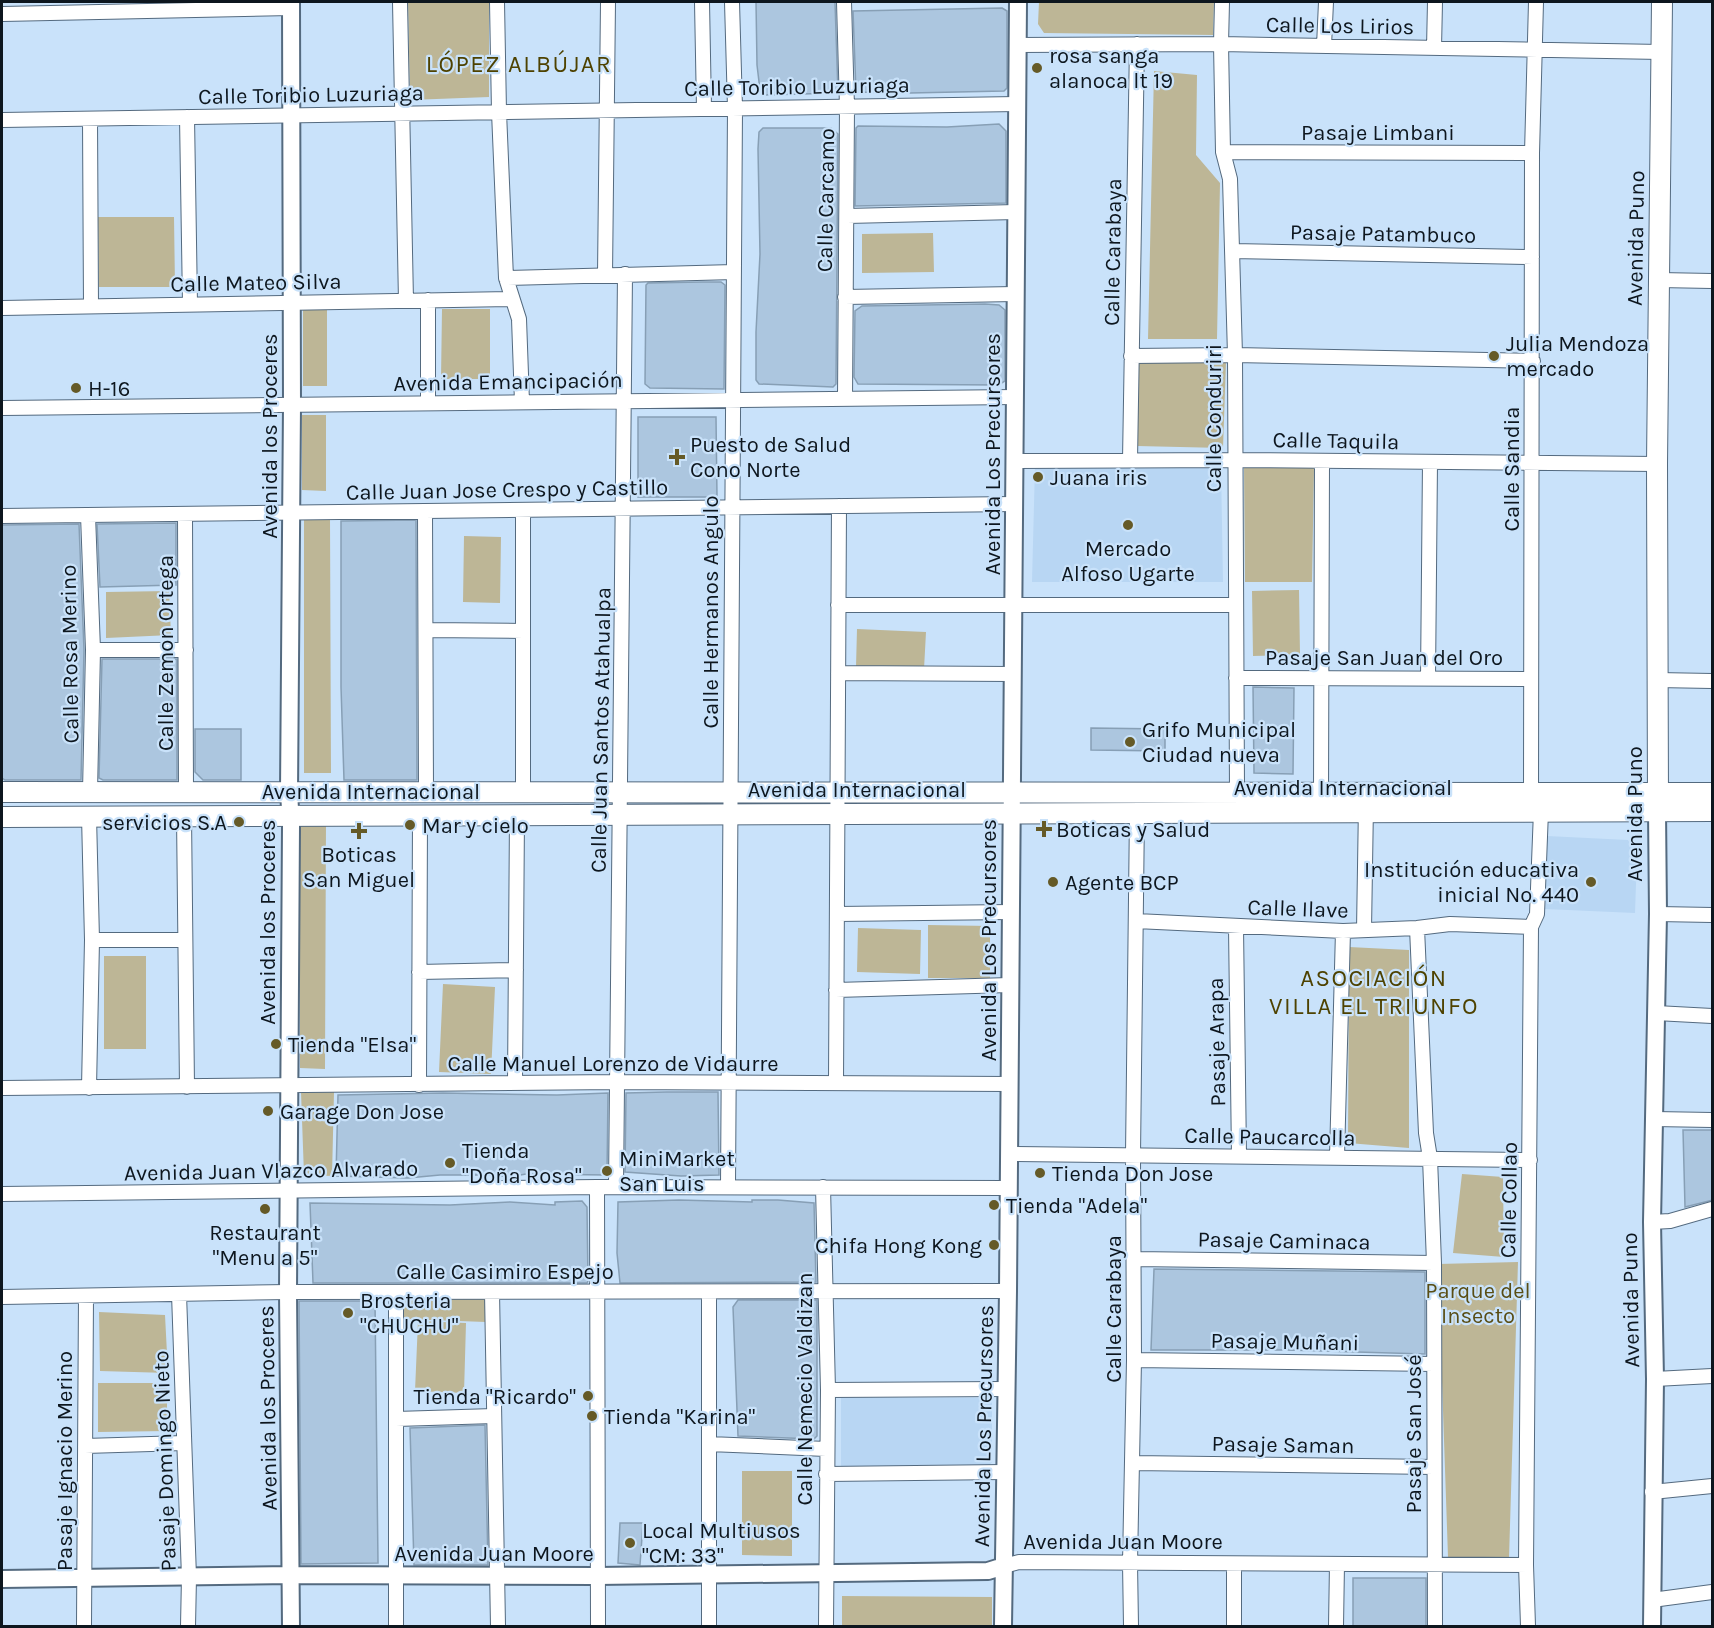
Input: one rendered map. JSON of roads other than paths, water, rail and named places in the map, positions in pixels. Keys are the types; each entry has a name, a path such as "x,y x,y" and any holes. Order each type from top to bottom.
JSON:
{"main road":[{"name":"Avenida Puno","path":"1658,801 1657,464 1662,2"},
{"name":"Avenida Internacional","path":"2,792 1321,793 1366,802 1541,811 1658,801 1713,793"},
{"name":"Avenida Internacional","path":"2,817 1137,812 1531,793 1658,801 1713,811"}],"street":[{"path":"400,2 406,301"},
{"path":"497,2 506,278 519,319 522,402"},
{"path":"606,275 608,2"},
{"path":"702,2 704,109"},
{"name":"Calle Hermanos Angulo","path":"728,1187 735,108 732,2"},
{"path":"844,2 854,2"},
{"name":"Calle Carcamo","path":"844,2 847,107 845,399"},
{"name":"Avenida Los Precursores","path":"1003,1626 1008,1291 1018,2"},
{"name":"Calle Conduriri","path":"1222,2 1223,152 1230,179 1234,355 1237,793"},
{"path":"1324,46 1326,2"},
{"path":"1434,48 1435,2"},
{"name":"Calle Sandia","path":"1531,793 1532,153 1536,2"},
{"path":"2,14 92,7 291,5"},
{"name":"Avenida los Proceres","path":"291,5 292,405 289,792 291,816 288,1191 291,1626"},
{"name":"Calle Carabaya","path":"1130,460 1137,44"},
{"name":"Calle Los Lirios","path":"1017,45 1221,44 1661,52"},
{"name":"Calle Toribio Luzuriaga","path":"2,120 1017,104"},
{"path":"187,117 190,304"},
{"path":"90,119 91,306"},
{"name":"Pasaje Limbani","path":"1223,152 1532,153"},
{"path":"847,216 1016,212"},
{"name":"Pasaje Patambuco","path":"1232,251 1532,257"},
{"path":"506,278 734,272"},
{"name":"Calle Juan Santos Atahualpa","path":"616,1187 625,274"},
{"path":"1659,280 1713,281"},
{"path":"845,297 1015,294"},
{"name":"Calle Mateo Silva","path":"2,308 512,299"},
{"path":"428,300 428,403"},
{"path":"1131,356 1234,355 1533,361"},
{"name":"Avenida Emancipación","path":"2,408 1015,397"},
{"name":"Calle Taquila","path":"1014,461 1234,460 1657,464"},
{"path":"1321,793 1322,461"},
{"path":"1428,679 1430,462"},
{"name":"Calle Juan Jose Crespo y Castillo","path":"2,516 1014,504"},
{"path":"836,1083 839,507"},
{"path":"523,510 523,792"},
{"path":"425,511 426,792"},
{"name":"Calle Zemon Ortega","path":"185,514 186,792"},
{"name":"Calle Rosa Merino","path":"88,515 93,650 90,792"},
{"path":"838,605 1235,605"},
{"path":"427,630 523,631"},
{"path":"93,650 186,650"},
{"path":"838,673 1012,674"},
{"name":"Pasaje San Juan del Oro","path":"1236,678 1531,679"},
{"path":"1657,680 1713,681"},
{"name":"Avenida Puno","path":"1652,1626 1655,1379 1652,1222 1658,801"},
{"path":"1364,930 1366,802"},
{"name":"Calle Collao","path":"1528,1626 1526,1566 1531,927 1537,914 1541,811"},
{"name":"Calle Carabaya","path":"1131,1626 1137,812"},
{"path":"419,1084 420,815"},
{"path":"515,1083 518,815"},
{"path":"88,1088 92,939 89,816"},
{"path":"184,816 187,1087"},
{"path":"837,914 1011,912"},
{"path":"1658,914 1713,915"},
{"name":"Calle Ilave","path":"1136,921 1343,931 1417,928 1450,924 1531,927"},
{"name":"Pasaje Arapa","path":"1236,927 1239,1156"},
{"name":"Pasaje San José","path":"1417,928 1434,1263 1433,1565 1435,1626"},
{"path":"1337,1157 1343,931"},
{"path":"92,939 185,940"},
{"path":"419,972 516,970"},
{"path":"836,990 1010,985"},
{"path":"1656,1013 1713,1016"},
{"name":"Calle Manuel Lorenzo de Vidaurre","path":"2,1088 617,1082 1009,1084"},
{"path":"1654,1119 1713,1120"},
{"name":"Calle Paucarcolla","path":"1009,1154 1530,1160"},
{"name":"Calle Nemecio Valdizan","path":"823,1186 828,1390 826,1626"},
{"path":"597,1187 598,1626"},
{"name":"Avenida Juan Vlazco Alvarado","path":"2,1194 597,1187 1008,1188"},
{"path":"1652,1222 1670,1221 1713,1209"},
{"name":"Pasaje Caminaca","path":"1134,1259 1434,1263"},
{"name":"Calle Casimiro Espejo","path":"2,1297 288,1292 1008,1291"},
{"path":"396,1292 396,1626"},
{"path":"492,1292 498,1626"},
{"path":"709,1292 709,1626"},
{"name":"Pasaje Domingo Nieto","path":"179,1294 189,1626"},
{"name":"Pasaje Ignacio Merino","path":"84,1626 86,1296"},
{"name":"Pasaje Muñani","path":"1134,1360 1434,1364"},
{"path":"1655,1379 1713,1376"},
{"path":"828,1390 1006,1389"},
{"path":"396,1419 495,1416"},
{"path":"85,1446 184,1443"},
{"path":"709,1444 826,1449"},
{"name":"Pasaje Saman","path":"1132,1463 1434,1467"},
{"path":"826,1474 1005,1472"},
{"path":"1652,1492 1713,1486"},
{"name":"Avenida Juan Moore","path":"2,1579 988,1571 1019,1562 1526,1566"},
{"path":"1234,1564 1234,1626"},
{"path":"1336,1626 1337,1564"},
{"path":"1652,1600 1713,1592"}],"place":[{"name":"rosa sanga alanoca lt 19","path":"1037,68"},
{"name":"Julia Mendoza mercado","path":"1494,356"},
{"name":"H-16","path":"76,388"},
{"name":"Puesto de Salud Cono Norte","path":"677,457"},
{"name":"Juana iris","path":"1038,477"},
{"name":"Mercado Alfoso Ugarte","path":"1128,525"},
{"name":"Grifo Municipal Ciudad nueva","path":"1130,742"},
{"name":"servicios S.A","path":"239,822"},
{"name":"Mar y cielo","path":"410,825"},
{"name":"Boticas y Salud","path":"1044,829"},
{"name":"Boticas San Miguel","path":"359,831"},
{"name":"Agente BCP","path":"1053,882"},
{"name":"Institución educativa inicial No. 440","path":"1591,882"},
{"name":"Tienda \"Elsa\"","path":"276,1044"},
{"name":"Garage Don Jose","path":"268,1111"},
{"name":"Tienda \"Doña Rosa\"","path":"450,1163"},
{"name":"MiniMarket San Luis","path":"607,1171"},
{"name":"Tienda Don Jose","path":"1040,1173"},
{"name":"Tienda \"Adela\"","path":"994,1205"},
{"name":"Restaurant \"Menu a 5\"","path":"265,1209"},
{"name":"Chifa Hong Kong","path":"994,1245"},
{"name":"Brosteria \"CHUCHU\"","path":"348,1313"},
{"name":"Tienda \"Ricardo\"","path":"588,1396"},
{"name":"Tienda \"Karina\"","path":"592,1416"},
{"name":"Local Multiusos \"CM: 33\"","path":"630,1543"}],"district":[{"name":"LÓPEZ ALBÚJAR","path":"519,64"},
{"name":"ASOCIACIÓN VILLA EL TRIUNFO","path":"1374,992"}],"park label":[{"name":"Parque del Insecto","path":"1478,1302"}]}
